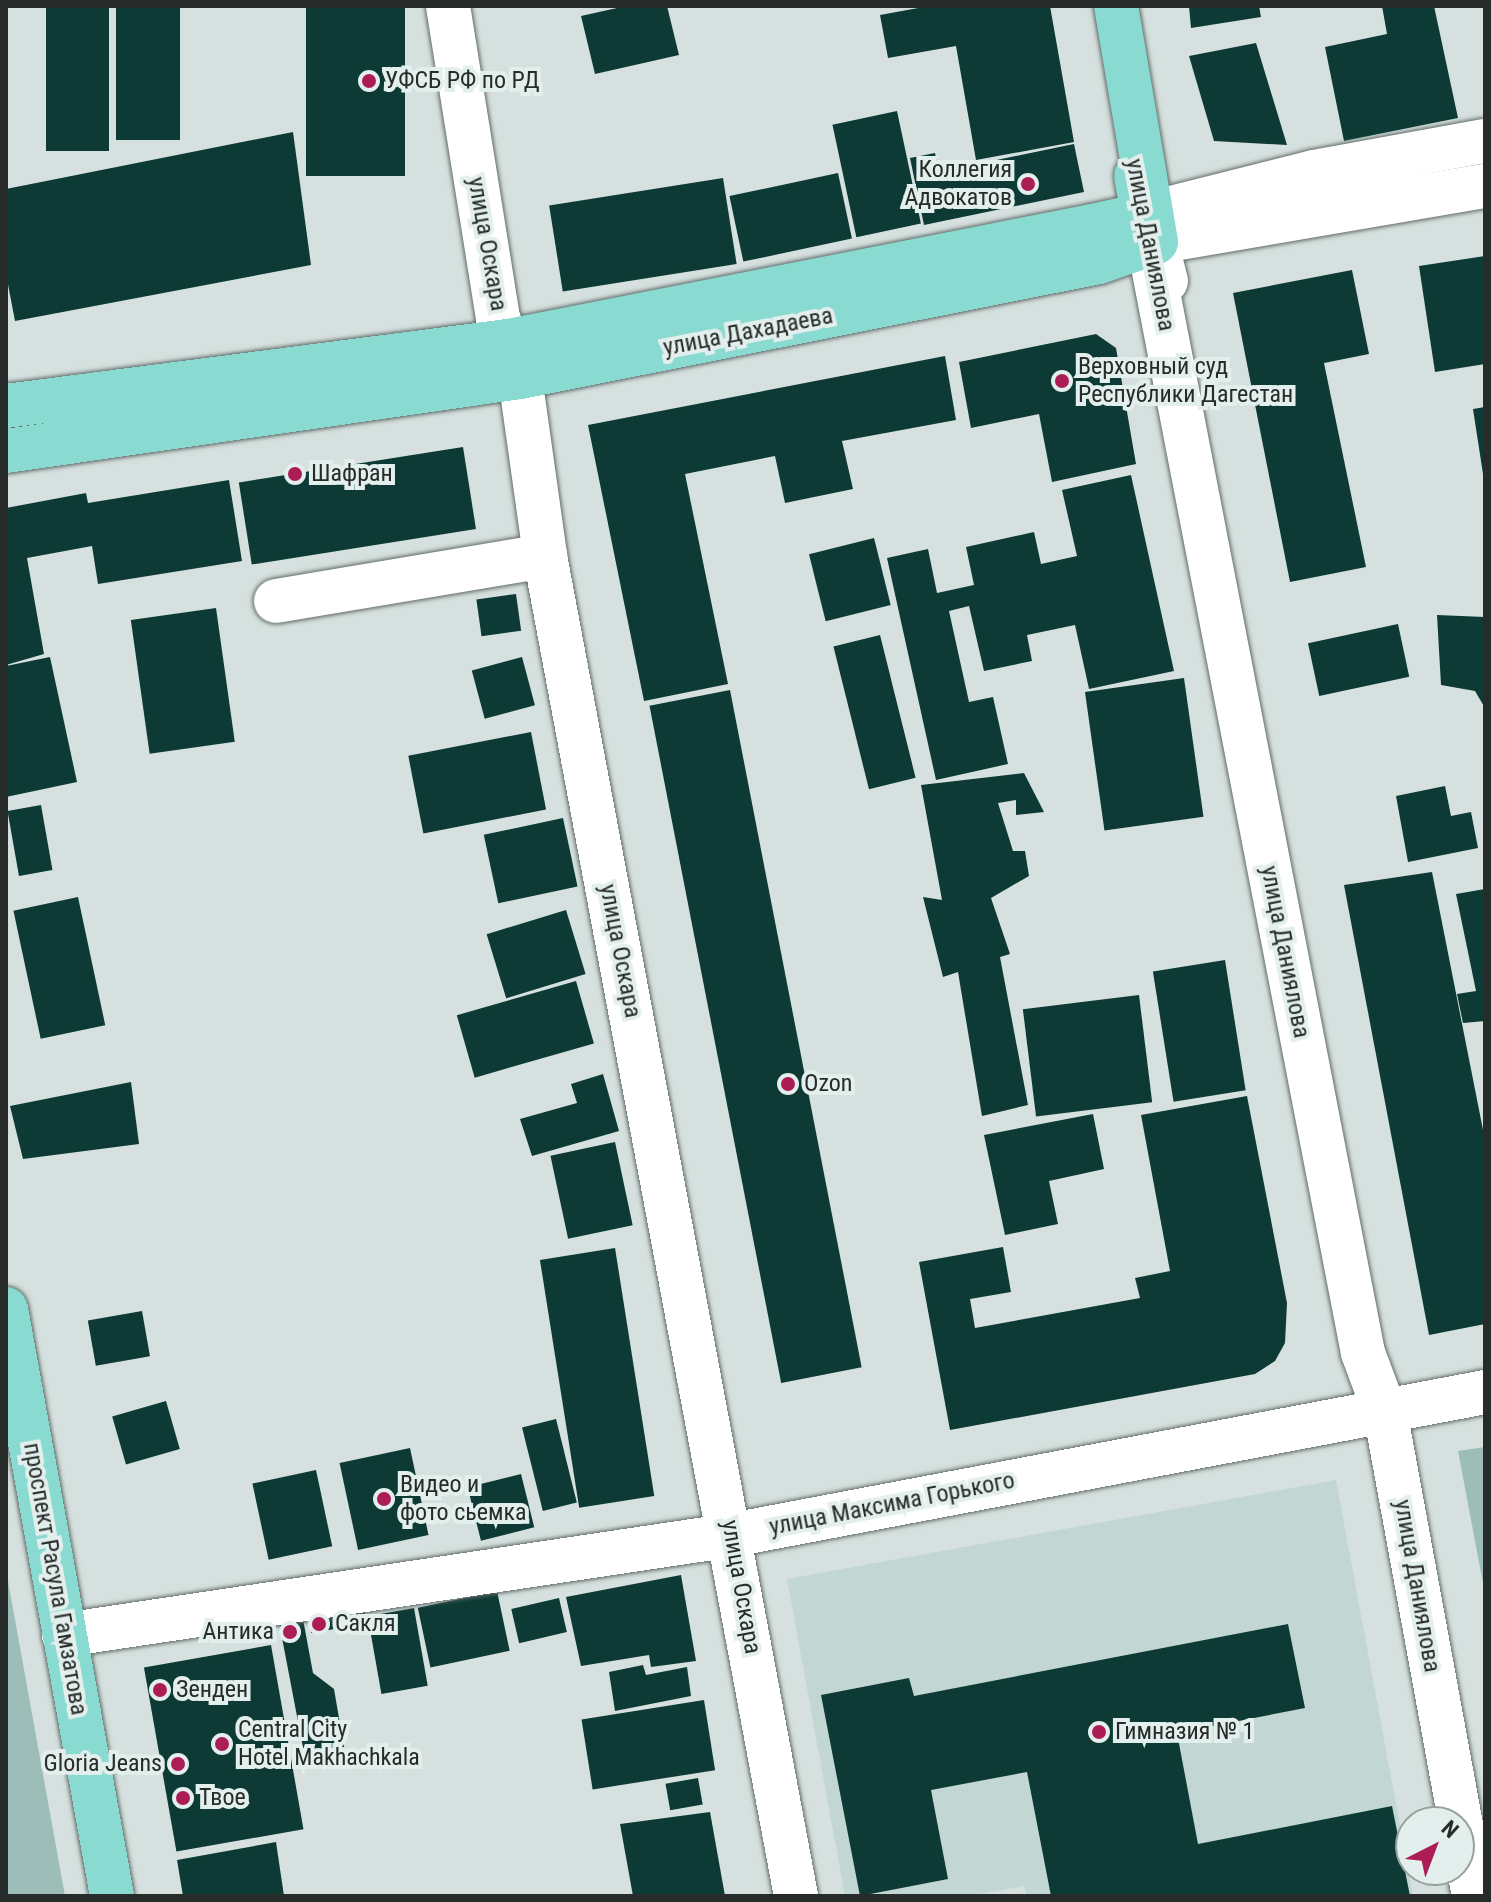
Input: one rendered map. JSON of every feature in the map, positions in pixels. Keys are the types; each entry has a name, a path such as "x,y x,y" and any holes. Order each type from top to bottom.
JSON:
{"main road":[{"name":"улица Даниялова","path":"1106,6 1150,229"},
{"name":"улица Даниялова","path":"1116,6 1150,229"},
{"name":"улица Дахадаева","path":"6,451 514,359 1150,229"},
{"name":"улица Дахадаева","path":"6,406 514,359"},
{"name":"проспект Расула Гамзатова","path":"6,1309 112,1896"}],"street":[{"name":"улица Оскара","path":"448,6 498,318 514,359 528,430 545,556 732,1535 796,1896"},
{"name":"улица Дахадаева","path":"1150,229 1314,172 1485,141"},
{"name":"улица Дахадаева","path":"1150,229 1485,186"},
{"name":"улица Даниялова","path":"1150,229 1220,632 1363,1353 1387,1412 1474,1896"},
{"path":"276,601 545,556"},
{"name":"улица Максима Горького","path":"64,1635 732,1535 1485,1392"}],"shaded area":[{"path":"1485,1447 1485,1594 1458,1451"},
{"name":"Гимназия № 1","path":"1336,1480 1396,1806 1395,1886 1411,1886 1413,1896 1027,1896 1024,1886 966,1896 845,1896 787,1579"},
{"path":"6,1570 65,1896 6,1896"}],"building":[{"path":"46,6 109,6 109,151 46,151"},
{"path":"116,6 180,6 180,140 116,140"},
{"name":"УФСБ РФ по РД","path":"306,6 405,6 405,176 306,176"},
{"path":"626,6 667,6 679,55 595,74 581,16"},
{"path":"929,6 1050,6 1074,142 976,160 956,46 888,58 880,15"},
{"path":"1189,6 1259,6 1261,17 1191,28"},
{"path":"1382,6 1434,6 1458,118 1344,141 1325,47 1387,34"},
{"path":"1256,43 1287,145 1214,141 1189,56"},
{"path":"897,111 921,223 856,237 832,125"},
{"path":"293,132 311,265 15,321 6,274 6,189"},
{"path":"1074,144 1084,192 924,225 910,158 935,153 939,172"},
{"path":"838,173 852,239 743,262 729,196"},
{"path":"723,178 737,264 563,291 549,206"},
{"path":"1485,256 1485,364 1435,372 1419,266"},
{"path":"1352,270 1369,354 1324,363 1366,567 1290,582 1233,293"},
{"path":"1096,334 1116,348 1136,464 1052,482 1039,414 971,428 959,362"},
{"path":"945,356 956,420 842,441 853,489 785,503 775,456 685,474 728,684 644,701 588,425"},
{"path":"1485,407 1485,474 1483,474 1473,409"},
{"path":"463,447 476,529 252,564 239,483"},
{"path":"1131,475 1174,671 1089,689 1075,625 1027,635 1032,661 984,671 969,606 949,611 969,702 993,697 1008,764 936,780 887,558 928,549 937,593 974,585 966,547 1034,532 1041,564 1077,556 1062,490"},
{"path":"229,480 242,561 98,584 92,546 27,558 44,654 6,665 6,508 86,493 88,503"},
{"path":"874,538 891,605 826,621 809,554"},
{"path":"516,594 521,631 482,636 476,600"},
{"path":"216,608 235,742 150,754 131,620"},
{"path":"1437,615 1485,617 1485,708 1475,691 1441,685"},
{"path":"1398,624 1409,677 1319,696 1308,643"},
{"path":"880,635 916,778 869,789 833,647"},
{"path":"50,657 77,782 6,797 6,666"},
{"path":"522,657 535,705 485,719 472,670"},
{"path":"1184,678 1203,817 1104,831 1085,692"},
{"path":"730,690 862,1367 781,1383 650,706"},
{"path":"531,732 546,810 423,833 408,756"},
{"path":"1024,773 1044,812 1016,815 1016,800 998,803 1013,851 1025,851 1029,876 991,898 1010,954 1000,957 1028,1105 982,1116 958,972 943,977 923,897 942,900 921,785"},
{"path":"1445,786 1451,816 1471,812 1478,848 1408,862 1396,796"},
{"path":"41,805 52,870 19,876 8,811"},
{"path":"563,818 578,886 498,903 484,835"},
{"path":"1432,872 1485,1140 1485,1324 1429,1335 1344,885"},
{"path":"1485,889 1485,1021 1463,1023 1457,994 1476,991 1456,894"},
{"path":"78,897 105,1025 41,1039 13,911"},
{"path":"566,910 586,974 506,998 487,934"},
{"path":"1225,960 1246,1090 1174,1102 1153,971"},
{"path":"576,981 594,1043 475,1078 457,1015"},
{"path":"1139,995 1152,1102 1036,1116 1023,1009"},
{"path":"603,1074 619,1131 532,1156 520,1119 577,1103 571,1084"},
{"path":"131,1082 139,1144 23,1159 10,1106"},
{"path":"1247,1096 1287,1303 1285,1343 1275,1361 1255,1374 950,1430 919,1262 1003,1247 1011,1292 970,1299 975,1328 1140,1298 1135,1278 1170,1271 1141,1115"},
{"path":"1093,1114 1104,1169 1049,1181 1058,1224 1005,1235 984,1135"},
{"path":"615,1142 633,1225 568,1239 550,1156"},
{"path":"615,1248 654,1496 579,1508 540,1260"},
{"path":"142,1311 150,1356 96,1366 88,1321"},
{"path":"166,1401 180,1449 126,1464 112,1416"},
{"path":"556,1419 577,1502 543,1511 522,1427"},
{"path":"410,1448 429,1535 358,1550 340,1463"},
{"path":"316,1470 332,1546 269,1560 252,1484"},
{"path":"521,1474 534,1527 481,1541 468,1487"},
{"path":"681,1575 696,1661 651,1667 649,1655 581,1666 566,1597"},
{"path":"497,1591 510,1651 430,1668 418,1608"},
{"path":"559,1598 567,1632 519,1643 511,1609"},
{"path":"414,1608 428,1686 381,1694 368,1616"},
{"path":"364,1609 367,1626 340,1630 337,1614"},
{"path":"333,1612 336,1629 311,1633 308,1616"},
{"path":"303,1619 313,1673 334,1689 344,1747 304,1753 279,1622"},
{"path":"1288,1624 1305,1708 1177,1733 1198,1844 1392,1806 1395,1821 1395,1886 1408,1886 1410,1896 1051,1896 1027,1772 931,1790 948,1879 860,1896 821,1695 909,1678 914,1696"},
{"path":"271,1645 303,1829 176,1852 144,1667"},
{"path":"643,1665 646,1675 687,1667 691,1696 615,1711 609,1672"},
{"path":"704,1700 715,1770 593,1790 582,1719"},
{"path":"698,1778 703,1805 670,1810 666,1784"},
{"path":"710,1812 725,1896 633,1896 620,1824"},
{"path":"276,1842 284,1896 183,1896 177,1860"}],"place":[{"name":"УФСБ РФ по РД","path":"369,81"},
{"name":"Коллегия Адвокатов","path":"1028,184"},
{"name":"Верховный суд Республики Дагестан","path":"1062,381"},
{"name":"Шафран","path":"295,474"},
{"name":"Ozon","path":"788,1084"},
{"name":"Видео и фото сьемка","path":"384,1499"},
{"name":"Сакля","path":"319,1624"},
{"name":"Антика","path":"290,1632"},
{"name":"Зенден","path":"160,1690"},
{"name":"Гимназия № 1","path":"1099,1732"},
{"name":"Central City Hotel Makhachkala","path":"222,1744"},
{"name":"Gloria Jeans","path":"178,1764"},
{"name":"Твое","path":"183,1798"}]}
